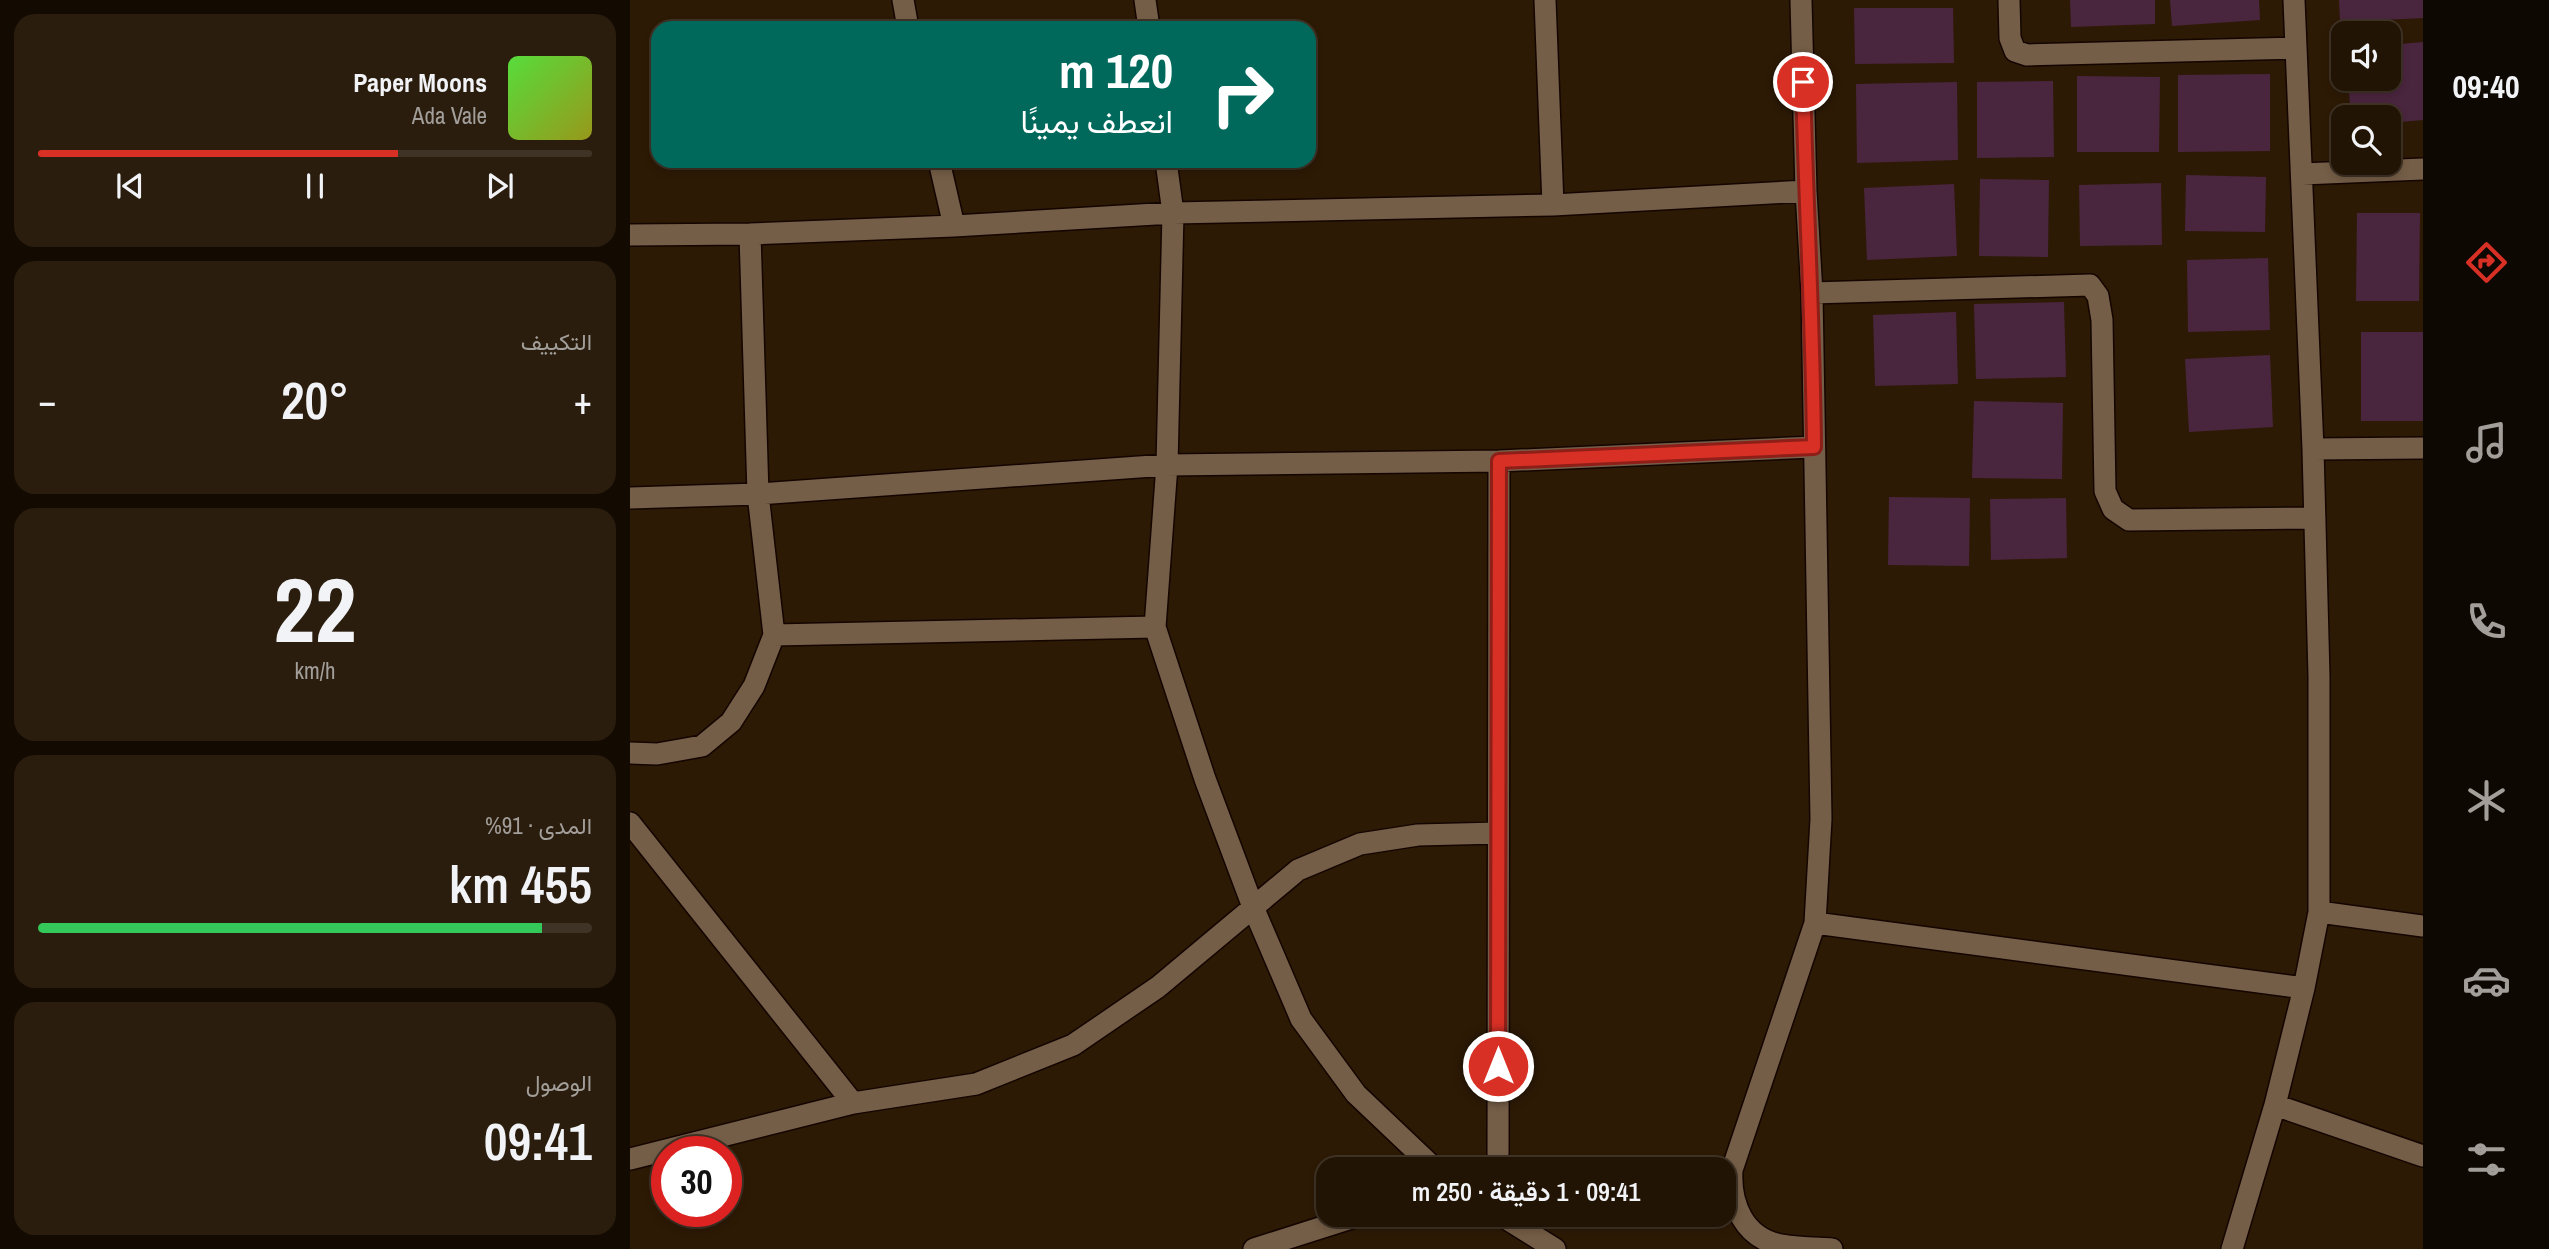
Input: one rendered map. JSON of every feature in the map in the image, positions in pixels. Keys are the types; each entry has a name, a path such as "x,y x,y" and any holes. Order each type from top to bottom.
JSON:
{"street":[{"path":"904,0 907,21"},
{"path":"1145,0 1148,21"},
{"path":"1545,0 1553,205"},
{"path":"1733,1157 1815,923 1821,819 1812,293 1806,191 1801,0"},
{"path":"2009,0 2010,38 2015,51 2027,55 2295,48"},
{"path":"2232,1249 2275,1105 2304,988 2319,912 2319,676 2315,518 2294,0"},
{"path":"941,168 954,226"},
{"path":"1167,168 1173,213 1167,464 1155,627 1205,779 1253,906 1301,1020 1356,1094 1422,1157"},
{"path":"2302,174 2423,169"},
{"path":"630,235 750,234 954,226 1173,213 1553,205 1806,191"},
{"path":"630,753 657,754 702,746 731,722 754,686 774,635 758,494 750,234"},
{"path":"1812,293 2090,285 2098,296 2102,320 2105,491 2113,509 2129,520 2315,518"},
{"path":"630,498 758,494 1167,464 1499,461 1814,447"},
{"path":"2313,449 2423,448"},
{"path":"1498,1157 1499,461"},
{"path":"774,635 1155,627"},
{"path":"630,823 853,1103"},
{"path":"630,1159 853,1103 976,1084 1073,1045 1158,987 1298,870 1360,844 1418,835 1499,833"},
{"path":"2319,912 2423,926"},
{"path":"1815,923 2304,988"},
{"path":"2275,1105 2423,1156"},
{"path":"1736,1209 1746,1226 1762,1238 1796,1248 1832,1249"},
{"path":"1254,1249 1323,1227"},
{"path":"1520,1227 1555,1249"}],"building":[{"path":"2070,0 2155,0 2155,24 2071,27"},
{"path":"2170,0 2259,0 2260,20 2172,26"},
{"path":"2339,0 2423,0 2423,18 2340,21"},
{"path":"1854,8 1953,8 1954,63 1855,64"},
{"path":"2423,42 2423,120 2401,122 2401,105 2350,105 2349,91 2401,91 2401,44"},
{"path":"2270,74 2270,151 2178,152 2178,75"},
{"path":"2077,76 2160,77 2159,152 2077,152"},
{"path":"2053,81 2054,157 1977,158 1977,82"},
{"path":"1957,82 1958,160 1857,163 1856,84"},
{"path":"2186,175 2266,177 2265,232 2185,231"},
{"path":"1980,179 2049,180 2048,257 1979,256"},
{"path":"2161,183 2162,245 2080,246 2079,185"},
{"path":"1954,184 1957,256 1867,260 1864,188"},
{"path":"2357,213 2420,213 2419,301 2356,301"},
{"path":"2268,258 2270,330 2188,332 2187,260"},
{"path":"2064,302 2066,377 1976,379 1974,304"},
{"path":"1956,312 1958,384 1875,386 1873,315"},
{"path":"2361,332 2423,332 2423,421 2361,421"},
{"path":"2270,355 2273,427 2189,432 2185,359"},
{"path":"1974,401 2063,403 2062,479 1972,478"},
{"path":"1889,497 1970,498 1969,566 1888,565"},
{"path":"2066,498 2067,558 1991,560 1990,499"}],"route":[{"path":"1498,1066 1499,461 1814,447 1812,293 1803,82"}]}
